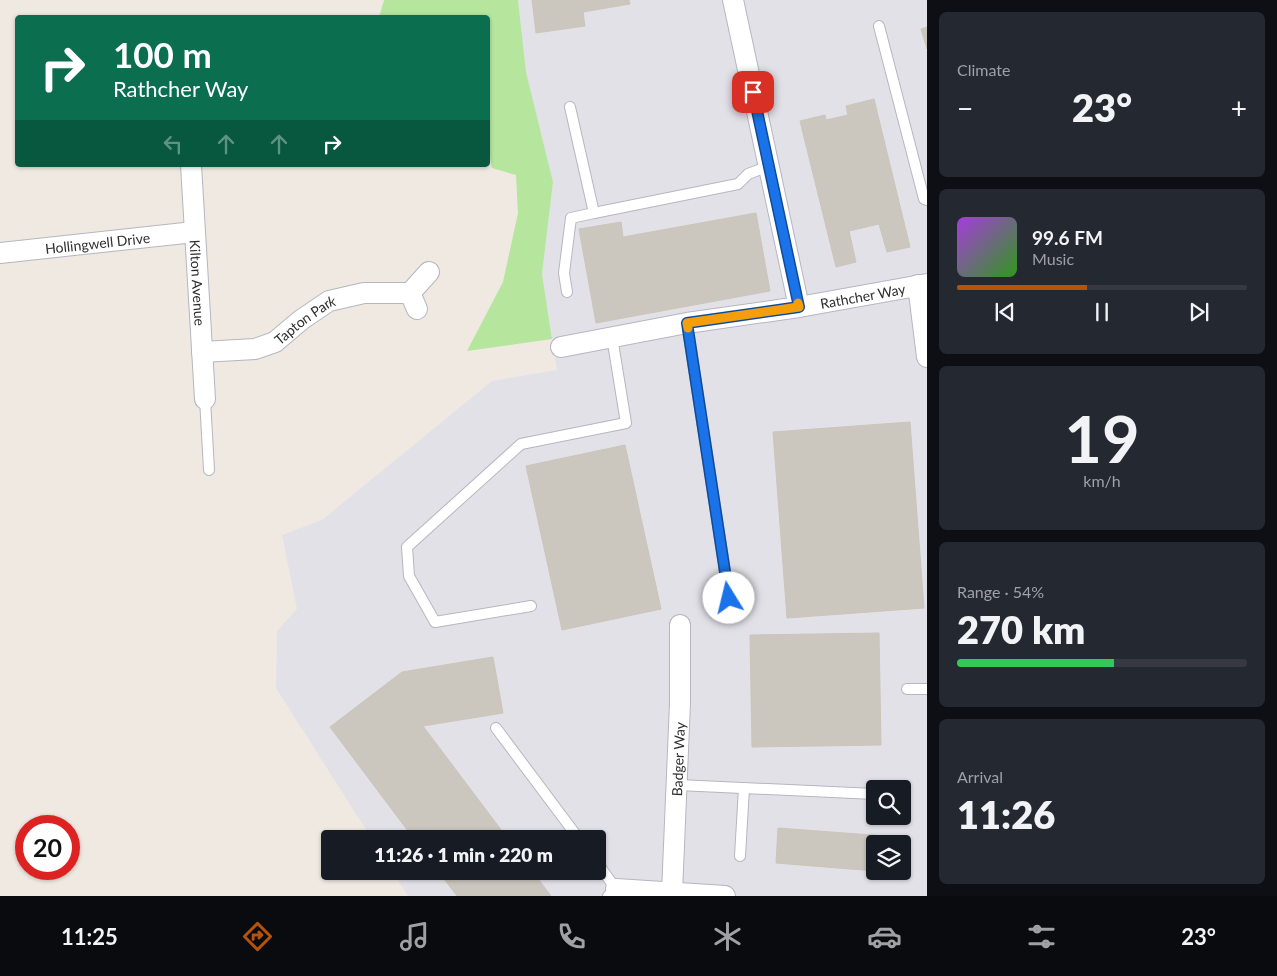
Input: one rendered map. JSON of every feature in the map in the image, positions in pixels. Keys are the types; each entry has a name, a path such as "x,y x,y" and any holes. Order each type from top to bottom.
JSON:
{"street":[{"path":"733,0 799,307"},
{"name":"Kilton Avenue","path":"191,167 205,399"},
{"name":"Hollingwell Drive","path":"0,253 194,232"},
{"name":"Tapton Park","path":"202,352 255,349 275,342 301,320 329,301 364,293 414,301 429,272"},
{"path":"923,285 926,349"},
{"name":"Rathcher Way","path":"561,347 687,323 799,307 923,285"},
{"name":"Badger Way","path":"672,894 678,785 680,625"},
{"path":"612,893 725,896"}],"lane":[{"path":"879,26 924,199 927,200"},
{"path":"570,107 594,213"},
{"path":"567,292 564,273 571,218 738,184 748,174 769,166"},
{"path":"687,323 729,598"},
{"path":"531,606 435,622 409,576 406,547 521,444 626,423 612,338"},
{"path":"205,399 209,470"},
{"path":"907,689 927,689"},
{"path":"496,728 571,830"},
{"path":"678,785 866,794"},
{"path":"740,856 744,788"},
{"path":"606,880 612,893"}],"shaded area":[{"path":"518,0 927,0 927,896 408,896 398,880 606,880 606,830 366,830 276,688 277,631 297,609 282,535 322,520 492,381 557,370 542,274 553,182 526,72"}],"green space":[{"path":"384,0 518,0 526,72 553,182 542,274 552,339 467,351 503,282 518,213 516,175 492,168 490,156 490,15 380,15"}],"building":[{"path":"532,0 629,0 630,4 583,12 585,26 536,33"},
{"path":"927,27 927,49 921,29"},
{"path":"874,99 910,247 887,252 879,224 849,231 856,262 836,267 800,121 825,115 826,120 848,115 846,106"},
{"path":"756,213 770,291 596,323 579,229 621,222 623,237"},
{"path":"910,422 924,608 787,618 773,432"},
{"path":"625,445 661,609 562,630 526,466"},
{"path":"879,633 881,745 752,747 750,635"},
{"path":"493,657 503,713 423,726 501,830 407,830 330,727 402,672"},
{"path":"778,828 871,835 866,835 866,870 776,863"},
{"path":"445,880 539,880 551,896 457,896"}],"slow traffic":[{"path":"688,328 687,323 799,307 798,303"}],"route":[{"path":"729,598 687,323 799,307 753,92"}]}
